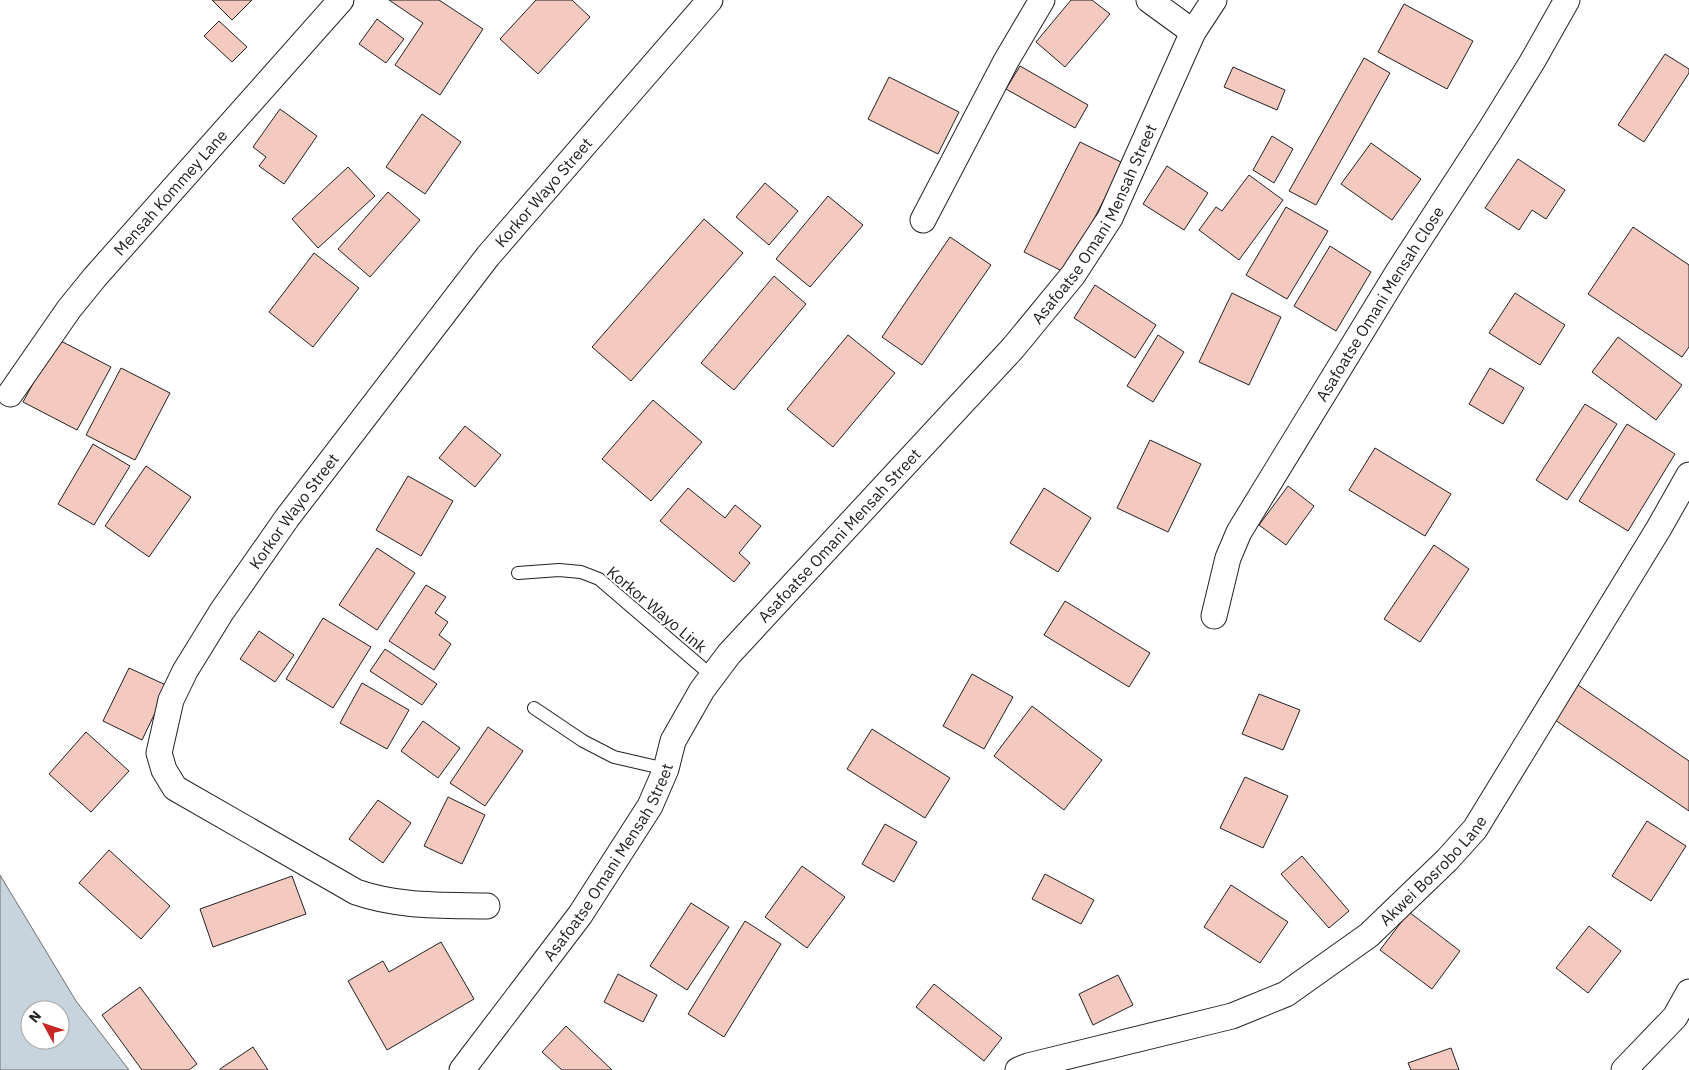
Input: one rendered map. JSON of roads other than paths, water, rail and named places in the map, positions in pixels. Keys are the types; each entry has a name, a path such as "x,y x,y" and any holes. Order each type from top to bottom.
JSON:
{"street":[{"name":"Mensah Kommey Lane","path":"10,394 69,309 90,283 341,0"},
{"name":"Korkor Wayo Street","path":"487,906 398,903 375,899 356,892 175,788 164,770 159,753 171,700 184,671 286,518 488,256 710,0"},
{"path":"923,220 1006,61 1042,0"},
{"path":"1149,0 1193,32"},
{"name":"Asafoatse Omani Mensah Street","path":"467,1068 580,915 650,806 666,769 673,741 712,676 736,646 1013,348 1073,276 1110,218 1193,32 1214,0"},
{"name":"Asafoatse Omani Mensah Close","path":"1214,616 1228,558 1239,532 1398,272 1521,79 1566,0"},
{"name":"Akwei Bosrobo Lane","path":"1018,1070 1232,1016 1286,994 1369,935 1447,860 1475,828 1659,528 1689,474"},
{"path":"1624,1070 1675,1017 1689,992"}],"lane":[{"name":"Korkor Wayo Link","path":"518,573 559,570 581,572 599,579 712,676"},
{"path":"534,708 583,741 614,757 666,769"}]}
